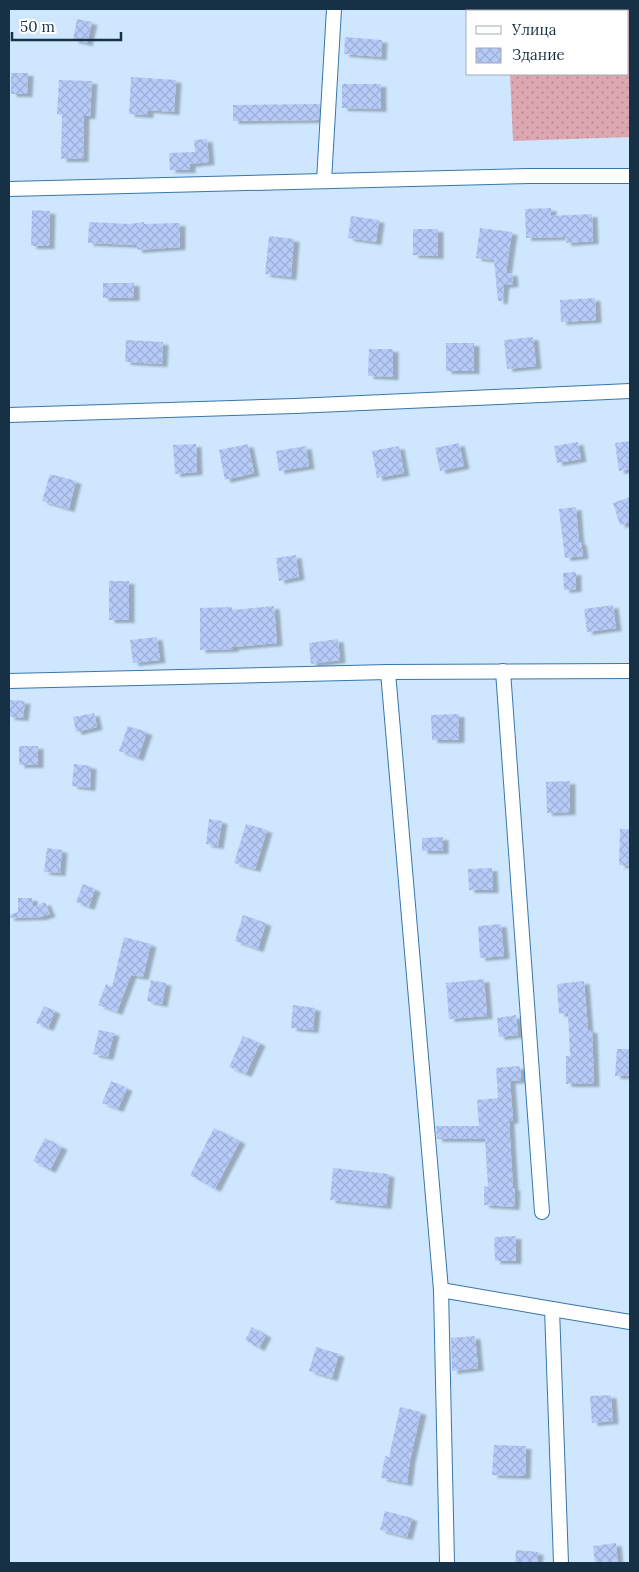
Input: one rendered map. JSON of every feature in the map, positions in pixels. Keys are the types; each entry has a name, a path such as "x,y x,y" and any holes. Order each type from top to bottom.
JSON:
{"street":[{"path":"324,181 334,9"},
{"path":"9,189 529,176 630,176"},
{"path":"9,415 304,406 630,391"},
{"path":"9,681 388,672 630,670"},
{"path":"503,671 542,1212"},
{"path":"388,672 441,1290 447,1563"},
{"path":"441,1290 630,1322"},
{"path":"552,1309 560,1563"}],"shaded area":[{"path":"630,9 630,137 513,141 510,75 629,75 629,10 506,10"}],"building":[{"path":"77,19 92,22 87,43 73,40"},
{"path":"345,37 382,40 381,57 344,54"},
{"path":"11,73 28,73 27,94 11,94"},
{"path":"131,77 176,80 174,112 148,110 148,115 129,114"},
{"path":"59,80 92,81 90,116 84,116 83,159 61,159 62,115 57,114"},
{"path":"342,84 381,84 381,109 342,108"},
{"path":"320,104 319,120 233,121 233,105"},
{"path":"207,139 209,162 190,164 190,170 170,170 169,153 195,152 194,140"},
{"path":"551,208 551,216 592,214 593,241 566,243 565,237 526,238 525,209"},
{"path":"32,210 50,211 49,246 31,246"},
{"path":"351,216 379,220 376,242 348,238"},
{"path":"89,222 130,224 144,222 144,224 180,223 180,247 137,250 136,245 88,243"},
{"path":"480,228 512,232 506,273 512,273 513,284 504,285 502,301 498,301 494,260 476,258"},
{"path":"413,229 438,229 438,256 413,255"},
{"path":"269,236 294,239 291,277 265,274"},
{"path":"103,283 134,283 134,298 103,298"},
{"path":"595,298 596,320 561,322 560,300"},
{"path":"533,337 536,366 507,369 504,340"},
{"path":"126,340 163,342 162,364 125,362"},
{"path":"446,343 474,343 474,371 446,371"},
{"path":"369,349 393,349 393,377 368,376"},
{"path":"630,441 630,469 619,471 615,443"},
{"path":"578,442 581,459 557,463 554,446"},
{"path":"459,443 464,466 440,471 435,448"},
{"path":"196,444 197,472 175,474 173,445"},
{"path":"248,444 254,473 225,480 219,450"},
{"path":"306,446 309,466 279,471 276,451"},
{"path":"399,446 404,473 377,478 372,451"},
{"path":"50,474 76,481 69,509 42,501"},
{"path":"630,497 630,522 620,525 613,503"},
{"path":"576,507 579,542 581,542 583,556 565,558 559,509"},
{"path":"296,555 299,577 279,581 276,558"},
{"path":"576,572 576,589 564,590 563,573"},
{"path":"109,581 129,581 129,620 109,620"},
{"path":"613,605 616,628 587,632 584,609"},
{"path":"274,606 277,643 233,647 233,649 200,650 200,608 232,607 232,610"},
{"path":"157,637 160,660 133,663 130,640"},
{"path":"338,639 340,660 311,664 309,643"},
{"path":"9,700 25,701 23,718 9,717"},
{"path":"94,713 97,727 76,732 73,717"},
{"path":"459,714 459,740 432,740 431,715"},
{"path":"128,726 147,732 138,758 119,751"},
{"path":"19,746 38,746 38,765 19,765"},
{"path":"74,764 91,766 90,788 72,786"},
{"path":"570,781 570,812 547,813 546,782"},
{"path":"209,819 222,821 218,846 206,844"},
{"path":"246,824 267,830 255,869 234,863"},
{"path":"620,829 630,829 630,866 619,865"},
{"path":"443,837 443,851 422,851 422,838"},
{"path":"47,848 62,850 60,873 44,872"},
{"path":"492,868 493,890 469,890 468,869"},
{"path":"83,884 95,889 89,907 76,902"},
{"path":"18,898 32,898 33,907 45,902 50,914 41,917 9,918 9,915 18,912"},
{"path":"243,915 266,923 258,949 235,941"},
{"path":"501,924 504,956 480,958 478,926"},
{"path":"124,937 151,944 143,977 131,975 117,1012 98,1005 106,984 112,987"},
{"path":"484,979 487,1016 449,1019 446,983"},
{"path":"151,980 166,983 162,1004 147,1001"},
{"path":"584,981 588,1030 592,1030 594,1084 566,1084 566,1056 570,1056 568,1013 559,1014 557,984"},
{"path":"293,1005 315,1008 313,1030 291,1028"},
{"path":"44,1006 55,1011 48,1028 36,1023"},
{"path":"516,1015 518,1035 499,1037 497,1018"},
{"path":"99,1030 114,1033 108,1057 93,1054"},
{"path":"243,1036 260,1043 246,1074 229,1067"},
{"path":"617,1049 630,1049 630,1076 615,1076"},
{"path":"520,1066 521,1080 510,1081 513,1120 509,1121 513,1188 515,1188 514,1207 484,1205 484,1186 488,1187 485,1139 437,1139 436,1126 479,1126 477,1100 498,1098 496,1068"},
{"path":"111,1081 127,1088 118,1109 102,1103"},
{"path":"214,1128 240,1141 215,1189 190,1175"},
{"path":"45,1138 62,1147 50,1170 33,1161"},
{"path":"333,1168 389,1174 386,1206 330,1200"},
{"path":"516,1236 516,1261 495,1261 494,1237"},
{"path":"252,1327 266,1335 259,1348 245,1340"},
{"path":"475,1336 478,1368 452,1371 451,1338"},
{"path":"316,1347 339,1354 332,1378 309,1371"},
{"path":"611,1395 613,1421 592,1423 590,1396"},
{"path":"400,1407 421,1412 410,1460 407,1483 381,1478 385,1456 389,1457"},
{"path":"494,1445 526,1446 525,1476 492,1475"},
{"path":"385,1511 412,1518 407,1537 380,1530"},
{"path":"616,1543 618,1563 595,1563 593,1546"},
{"path":"516,1550 538,1552 537,1563 515,1563"}]}
